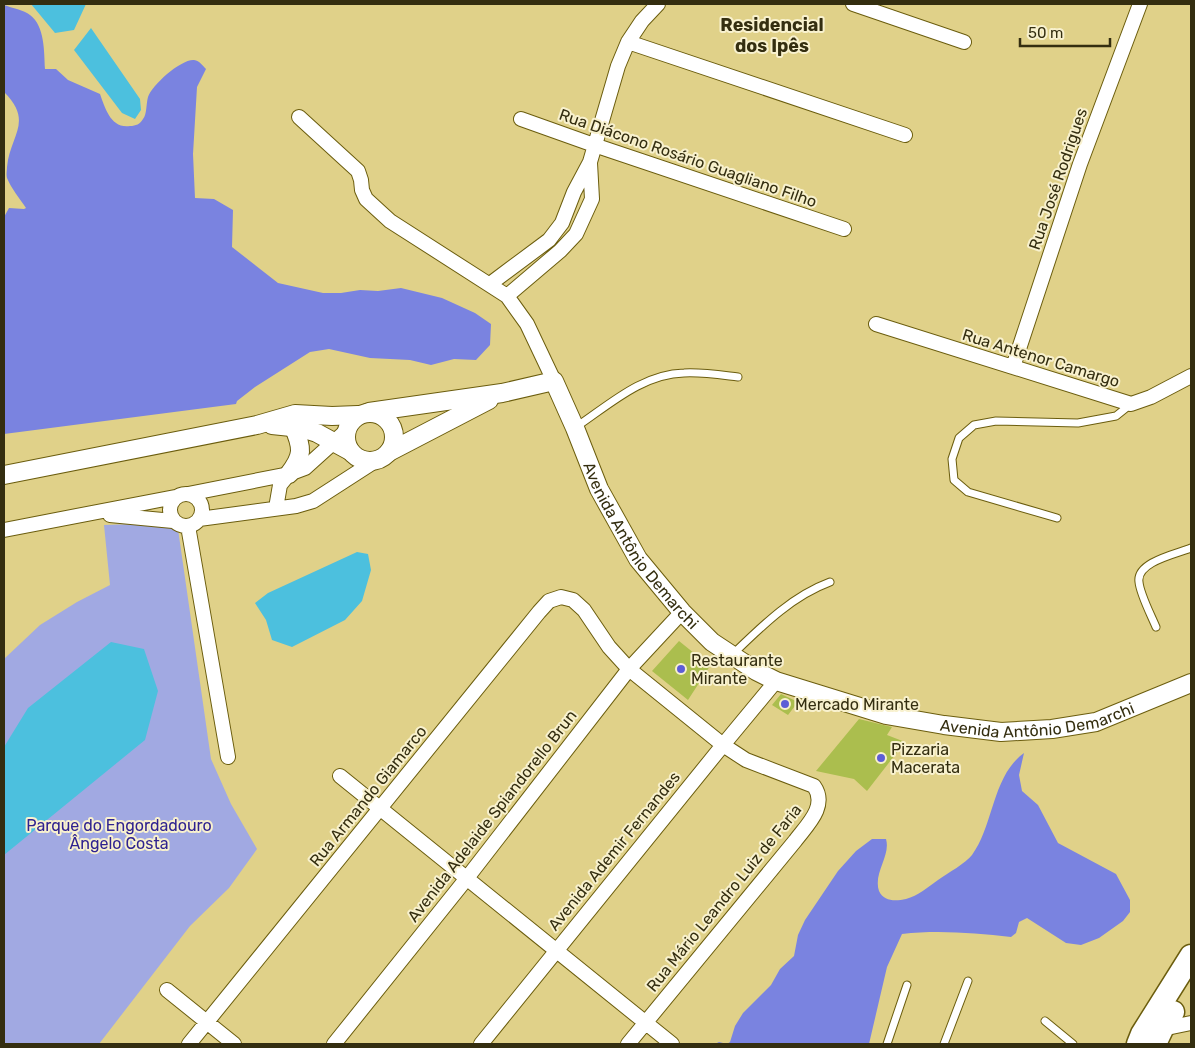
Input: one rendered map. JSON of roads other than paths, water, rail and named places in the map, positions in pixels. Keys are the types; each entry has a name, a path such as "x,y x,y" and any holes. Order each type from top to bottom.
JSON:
{"main road":[{"path":"1138,1044 1142,1034 1191,956"},
{"path":"1158,1037 1191,985"}],"street":[{"path":"490,284 549,240 562,223 574,192 590,162 618,66 628,42 642,21 658,4"},
{"path":"853,4 964,42"},
{"name":"Rua José Rodrigues","path":"1013,367 1080,164 1140,4"},
{"path":"628,42 905,134"},
{"name":"Avenida Antônio Demarchi","path":"299,116 358,171 366,199 390,221 507,296 527,324 576,428 599,489 638,559 682,612 712,642 731,656 776,681 886,715 1001,732 1052,730 1096,722 1191,683"},
{"name":"Rua Diácono Rosário Guagliano Filho","path":"521,119 844,229"},
{"path":"507,296 560,251 576,234 592,199 590,162"},
{"name":"Rua Antenor Camargo","path":"876,324 1131,404 1151,397 1191,376"},
{"path":"4,474 257,425 296,414 332,416 363,413 502,393 554,382"},
{"path":"94,513 173,521 178,524 296,506 313,501 382,456 502,393"},
{"path":"4,530 288,474 305,468 339,437 350,421 363,413 378,413 386,418 394,434 393,443 382,456 365,461 356,458 350,452 345,442 339,437 293,426 257,425"},
{"path":"276,508 280,485 297,463 301,451 300,441 293,426"},
{"path":"173,521 169,508 171,502 182,496 199,500 202,506 202,513 194,523 228,757"},
{"name":"Rua Armando Giamarco","path":"189,1044 532,619 549,601 561,597 573,600 584,610 609,647 629,669"},
{"name":"Avenida Adelaide Spiandorello Brun","path":"334,1044 467,878 629,669 682,612"},
{"path":"629,669 723,745"},
{"name":"Avenida Ademir Fernandes","path":"481,1044 776,681"},
{"name":"Rua Mário Leandro Luiz de Faria","path":"628,1044 789,849 814,816 819,804 819,793 814,786 746,760 723,745"},
{"path":"340,776 672,1044"},
{"path":"167,990 234,1044"},
{"path":"1158,1037 1191,1023"}],"lane":[{"path":"576,428 636,386 651,379 684,373 738,376"},
{"path":"1057,518 968,492 954,480 952,459 959,438 974,425 996,421 1078,423 1116,416 1131,404"},
{"path":"1156,627 1139,583 1139,573 1145,566 1191,548"},
{"path":"731,656 755,633 798,598 830,582"},
{"path":"944,1044 968,981"},
{"path":"887,1044 907,985"},
{"path":"1045,1021 1073,1044"}],"place":[{"name":"Restaurante Mirante","path":"681,669"},
{"name":"Mercado Mirante","path":"785,704"},
{"name":"Pizzaria Macerata","path":"881,758"}],"district":[{"name":"Residencial dos Ipês","path":"772,35"}],"park label":[{"name":"Parque do Engordadouro Ângelo Costa","path":"119,834"}]}
